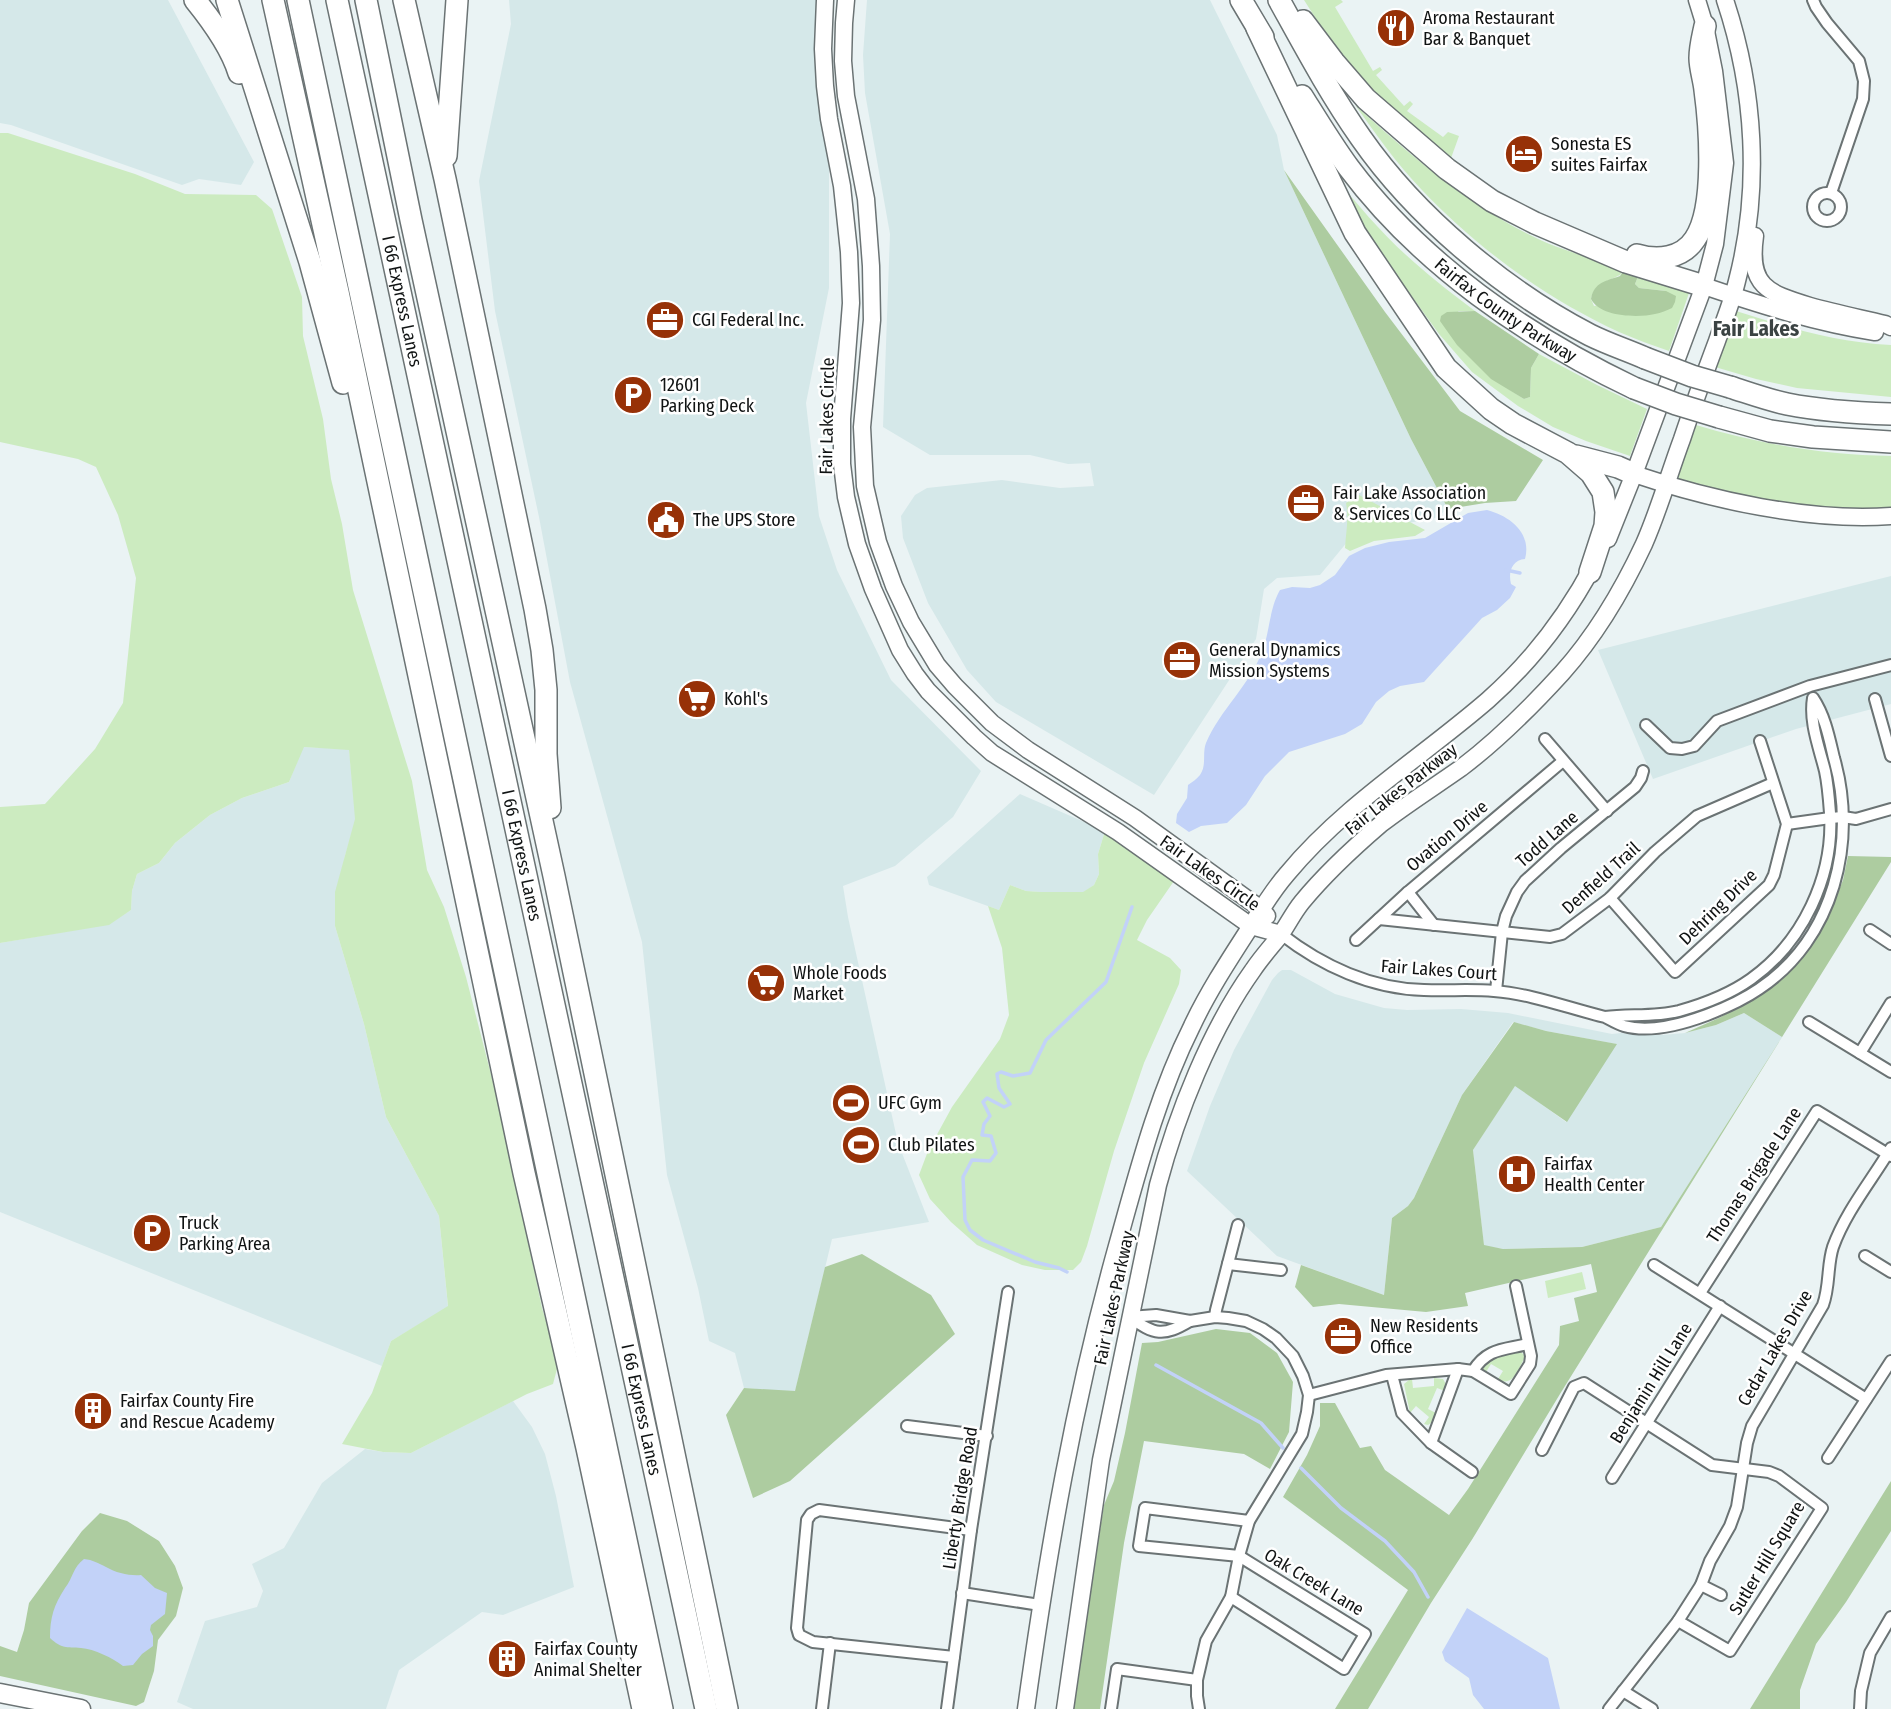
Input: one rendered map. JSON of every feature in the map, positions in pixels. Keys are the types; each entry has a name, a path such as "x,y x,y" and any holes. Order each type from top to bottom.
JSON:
{"highway":[{"path":"195,0 235,60 268,156 293,212"},
{"path":"228,0 310,262 340,368 371,503 396,569"},
{"path":"273,0 335,278 523,1173 643,1709"},
{"path":"298,0 662,1709"},
{"name":"I 66 Express Lanes","path":"337,0 706,1709"},
{"path":"366,0 411,220 554,876 727,1709"},
{"path":"404,0 445,179 535,609 546,690 546,754 554,876"},
{"path":"445,179 457,0"},
{"name":"Fairfax County Parkway","path":"1241,0 1349,168 1394,220 1455,276 1520,326 1596,370 1676,404 1770,431 1813,438 1891,442"},
{"name":"Fairfax County Parkway","path":"1279,0 1327,87 1362,140 1387,171 1453,239 1536,303 1592,336 1692,376 1784,404 1839,412 1891,414"},
{"path":"1289,0 1334,62 1366,99 1447,169 1492,201 1570,239 1626,262 1704,286"},
{"path":"1570,239 1657,259 1681,252 1690,247 1696,238 1706,211 1709,169 1708,119 1700,58 1704,26"},
{"path":"1257,27 1354,233 1446,368 1491,409 1513,424 1568,453 1634,474"},
{"path":"1568,453 1591,473 1603,492 1605,526 1590,572"}],"main road":[{"name":"Fair Lakes Circle","path":"825,0 825,86 842,186 851,303 842,419 842,464 846,497 857,544 900,650 928,691 992,753 1118,832 1251,926 1281,934"},
{"name":"Fair Lakes Circle","path":"846,0 843,61 846,96 866,199 870,266 872,320 863,396 865,488 878,542 894,586 911,622 937,665 992,723 1028,750 1135,818 1261,909 1281,934"},
{"name":"Fair Lakes Parkway","path":"1026,1709 1056,1512 1099,1311 1144,1147 1190,1028 1219,974 1285,875 1362,800 1482,705 1519,669 1577,596 1612,531 1704,286 1715,244 1725,163 1714,71 1697,0"},
{"name":"Fair Lakes Parkway","path":"1065,1709 1101,1460 1158,1185 1178,1119 1222,1021 1253,969 1281,934 1299,904 1334,868 1379,826 1461,768 1497,738 1565,670 1614,602 1644,542 1733,296 1745,242 1752,161 1750,116 1744,75 1725,0"},
{"path":"1750,116 1761,157 1754,266 1762,282 1780,297 1891,327"},
{"path":"1704,286 1844,327 1891,334"},
{"path":"1634,474 1665,485 1758,506 1805,513 1891,516"},
{"path":"0,1693 81,1709"}],"street":[{"path":"1813,0 1827,23 1859,61 1864,81 1863,99 1831,193"},
{"path":"1646,725 1670,748 1682,749 1694,746 1717,721 1810,686 1891,666"},
{"name":"Fair Lakes Court","path":"1281,934 1308,954 1371,983 1394,988 1496,991 1531,997 1635,1028 1682,1022 1722,1009 1758,990 1797,956 1815,930 1829,901 1842,852 1843,817 1838,771 1821,710 1813,698 1810,686"},
{"name":"Fair Lakes Court","path":"1605,1017 1679,1010 1715,998 1760,972 1791,939 1805,918 1816,896 1828,853 1830,818 1825,772 1811,712 1813,698"},
{"path":"1875,699 1891,753"},
{"path":"1545,739 1607,811"},
{"path":"1760,741 1787,824 1843,817 1856,819 1891,809"},
{"path":"1016,768 1028,750"},
{"name":"Ovation Drive","path":"1356,940 1408,892 1563,761"},
{"name":"Todd Lane","path":"1496,991 1502,932 1517,892 1525,881 1635,787 1643,771"},
{"name":"Denfield Trail","path":"1379,919 1550,937 1562,934 1609,898 1655,852 1697,816 1773,783"},
{"name":"Dehring Drive","path":"1609,898 1675,972 1769,885 1787,824"},
{"path":"1408,892 1434,925"},
{"path":"1870,930 1891,944"},
{"path":"1860,1052 1891,1003"},
{"path":"1809,1022 1891,1072"},
{"name":"Thomas Brigade Lane","path":"1700,1293 1817,1111 1890,1153"},
{"name":"Cedar Lakes Drive","path":"1609,1709 1678,1621 1701,1584 1713,1554 1733,1518 1741,1492 1746,1443 1752,1426 1820,1312 1826,1296 1832,1251 1838,1233 1890,1153"},
{"path":"1215,1317 1238,1225"},
{"path":"1865,1256 1891,1272"},
{"path":"1228,1264 1281,1270"},
{"path":"1654,1265 1866,1399"},
{"path":"1129,1317 1156,1315 1190,1321 1215,1317 1246,1321 1276,1338 1293,1356 1309,1395 1392,1375 1458,1369 1473,1371 1511,1394 1530,1364 1531,1356 1516,1286"},
{"name":"Liberty Bridge Road","path":"947,1709 971,1530 1008,1292"},
{"name":"Benjamin Hill Lane","path":"1612,1478 1720,1306"},
{"path":"1129,1317 1147,1330 1161,1332 1173,1331 1190,1321"},
{"path":"1473,1371 1488,1354 1528,1344"},
{"path":"1828,1458 1891,1361"},
{"path":"1431,1443 1458,1369"},
{"path":"1392,1375 1402,1413 1431,1443 1472,1472"},
{"path":"1542,1450 1574,1387 1584,1383 1712,1465 1743,1470"},
{"name":"Oak Creek Lane","path":"1199,1709 1197,1680 1206,1641 1231,1597 1249,1521 1302,1434 1309,1395"},
{"path":"907,1426 987,1436"},
{"name":"Sutler Hill Square","path":"1678,1621 1730,1651 1822,1508 1779,1476 1769,1472 1743,1470"},
{"name":"Oak Creek Lane","path":"1231,1597 1344,1669 1365,1634 1239,1556 1139,1546 1145,1508 1249,1521"},
{"path":"954,1657 813,1642 799,1634 797,1628 807,1520 819,1510 971,1530"},
{"path":"1701,1584 1721,1595"},
{"path":"962,1593 1040,1605"},
{"path":"1860,1709 1861,1691 1870,1653 1891,1617"},
{"path":"822,1709 830,1643"},
{"path":"1111,1709 1116,1669 1197,1680"},
{"path":"1623,1691 1652,1709"}],"shaded area":[{"path":"0,0 168,0 254,162 241,185 199,179 182,185 0,123"},
{"path":"509,0 826,0 829,288 806,403 819,516 837,570 891,680 981,771 953,817 895,866 843,886 898,1143 929,1222 832,1239 795,1392 744,1388 735,1353 709,1341 698,1288 667,1175 642,942 570,682 539,517 495,311 479,181 511,24"},
{"path":"867,0 1210,0 1277,135 1284,170 1411,439 1448,509 1435,518 1381,528 1348,541 1320,575 1277,578 1264,589 1256,639 1154,795 996,702 967,670 928,603 903,538 901,516 915,495 927,488 1002,480 1060,488 1094,486 1090,463 1068,464 1030,455 930,455 883,427 890,234 865,93 863,55"},
{"path":"1891,576 1891,704 1796,729 1653,779 1598,650"},
{"path":"303,747 349,749 356,819 345,856 335,926 364,1024 386,1117 439,1216 448,1307 391,1341 382,1366 0,1212 0,943 109,924 131,910 132,891 137,874 159,863 175,843 210,815 242,798 289,782"},
{"path":"1020,794 1105,831 1098,854 1099,874 1094,885 1084,892 1041,892 1026,891 1010,885 999,910 929,885 927,877"},
{"path":"1282,970 1291,970 1335,994 1384,1008 1461,1009 1508,1013 1612,1034 1640,1035 1685,1033 1716,1025 1744,1013 1782,1037 1661,1227 1582,1247 1503,1249 1484,1246 1473,1150 1515,1085 1566,1122 1616,1044 1513,1022 1462,1095 1414,1198 1392,1218 1384,1295 1277,1256 1187,1171 1234,1050 1272,980"},
{"path":"513,1401 532,1427 545,1454 574,1587 503,1615 482,1612 399,1670 386,1709 193,1709 177,1702 205,1621 257,1607 263,1591 252,1564 284,1548 322,1483 365,1449 411,1453"}],"green space":[{"path":"1304,0 1343,2 1335,7 1373,71 1380,67 1382,70 1376,75 1404,106 1410,101 1413,104 1407,111 1443,137 1448,132 1459,136 1450,161 1403,123 1375,95 1337,49"},
{"path":"1355,105 1437,176 1504,221 1551,245 1625,269 1595,290 1591,299 1594,306 1666,291 1639,288 1635,284 1639,274 1687,290 1689,293 1669,351 1625,335 1592,319 1513,270 1465,231 1412,179"},
{"path":"0,133 8,133 135,174 185,194 256,195 272,209 302,297 303,336 323,419 331,479 353,590 412,781 427,870 444,907 466,977 504,1125 557,1369 553,1384 527,1394 411,1453 383,1452 342,1444 372,1393 391,1341 448,1306 439,1216 386,1117 364,1024 335,926 335,892 355,819 349,750 304,747 289,782 242,798 210,815 175,843 159,863 137,874 132,891 131,910 109,925 0,943 0,807 45,804 95,749 123,703 136,578 118,515 96,467 78,459 0,442"},
{"path":"1284,170 1385,312 1460,411 1543,460 1516,501 1448,509 1411,439"},
{"path":"1334,175 1393,243 1475,311 1458,311 1510,390 1524,399 1530,397 1531,368 1539,354 1647,409 1630,456 1553,427 1518,406 1472,372 1439,334 1381,254"},
{"path":"1625,269 1639,274 1635,284 1639,288 1666,291 1676,296 1672,308 1639,316 1602,310 1591,299 1595,289 1601,283 1620,276"},
{"path":"1475,311 1539,354 1531,368 1530,397 1524,399 1491,379 1457,345 1440,321 1441,316 1447,312"},
{"path":"1736,311 1831,337 1891,345 1891,397 1797,388 1715,367"},
{"path":"1696,425 1792,447 1891,456 1891,510 1763,502 1688,484 1678,476"},
{"path":"1359,495 1425,530 1415,536 1374,541 1350,551 1345,548 1346,503"},
{"path":"1105,831 1174,881 1147,920 1137,940 1170,958 1181,970 1179,984 1144,1063 1081,1262 1073,1270 1045,1270 1022,1265 977,1245 930,1199 919,1175 928,1151 952,1107 1000,1039 1009,1015 1002,948 988,906 999,910 1010,885 1026,891 1083,892 1094,885 1099,874 1098,854"},
{"path":"1848,856 1891,857 1891,862 1560,1394 1368,1709 1335,1709 1408,1590 1283,1497 1320,1426 1320,1403 1335,1403 1360,1448 1371,1446 1385,1470 1449,1515 1559,1345 1560,1326 1579,1321 1574,1298 1597,1292 1591,1264 1465,1293 1468,1306 1426,1312 1339,1304 1313,1307 1295,1287 1301,1265 1384,1295 1392,1218 1414,1198 1462,1095 1514,1022 1546,1031 1617,1044 1567,1122 1515,1086 1473,1150 1484,1245 1503,1249 1582,1247 1661,1227 1782,1037 1744,1013 1716,1025 1685,1033 1721,1017 1757,996 1802,957 1829,916 1843,880"},
{"path":"862,1254 931,1295 955,1334 790,1481 753,1498 726,1415 744,1388 795,1391 825,1267"},
{"path":"1582,1272 1586,1289 1548,1298 1545,1281"},
{"path":"1216,1329 1250,1333 1277,1353 1293,1382 1289,1432 1270,1469 1244,1454 1144,1441 1124,1543 1100,1709 1073,1709 1104,1505 1114,1481 1142,1343"},
{"path":"1521,1352 1525,1356 1524,1359 1511,1380 1498,1379 1503,1371 1491,1364 1486,1372 1482,1369 1494,1359"},
{"path":"1434,1378 1443,1379 1447,1386 1445,1391 1437,1388 1428,1409 1436,1413 1428,1425 1424,1424 1429,1417 1416,1406 1410,1413 1404,1384 1412,1379 1413,1388 1434,1386"},
{"path":"1891,1481 1891,1531 1816,1644 1800,1690 1800,1709 1750,1709"},
{"path":"100,1513 127,1521 159,1541 175,1566 183,1588 176,1616 158,1640 154,1671 144,1702 136,1706 0,1676 0,1646 17,1652 29,1603 82,1531"}],"water":[{"path":"1487,510 1511,521 1525,541 1525,559 1514,564 1511,571 1511,584 1516,587 1510,598 1497,610 1482,618 1424,682 1400,686 1389,691 1376,702 1362,724 1345,734 1289,752 1265,776 1246,805 1227,823 1201,826 1189,832 1176,823 1177,814 1187,798 1188,785 1202,771 1206,743 1212,731 1250,676 1262,652 1280,590 1320,585 1335,575 1349,556 1365,548 1425,538 1468,513"},
{"path":"84,1559 119,1572 141,1575 155,1588 167,1593 165,1614 151,1625 153,1646 133,1665 123,1666 109,1657 86,1649 64,1647 50,1638 55,1606 75,1569"},
{"path":"1467,1608 1548,1658 1560,1709 1484,1709 1473,1695 1469,1678 1445,1661 1442,1652"}],"waterway":[{"path":"1506,570 1520,573"},
{"path":"1067,1272 983,1240 970,1230 965,1220 963,1177 972,1160 990,1161 996,1153 991,1136 982,1135 984,1124 990,1116 983,1102 987,1098 1004,1107 1010,1104 999,1088 997,1074 1001,1072 1013,1076 1030,1073 1046,1040 1106,982 1132,907"},
{"path":"1156,1365 1261,1423 1283,1448"},
{"path":"1301,1468 1341,1508 1385,1541 1414,1572 1428,1597"}],"place":[{"name":"Aroma Restaurant Bar & Banquet","path":"1396,28"},
{"name":"Sonesta ES suites Fairfax","path":"1524,154"},
{"name":"CGI Federal Inc.","path":"665,320"},
{"name":"12601 Parking Deck","path":"633,395"},
{"name":"Fair Lake Association & Services Co LLC","path":"1306,503"},
{"name":"The UPS Store","path":"666,520"},
{"name":"General Dynamics Mission Systems","path":"1182,660"},
{"name":"Kohl's","path":"697,699"},
{"name":"Whole Foods Market","path":"766,983"},
{"name":"UFC Gym","path":"851,1103"},
{"name":"Club Pilates","path":"861,1145"},
{"name":"Fairfax Health Center","path":"1517,1174"},
{"name":"Truck Parking Area","path":"152,1233"},
{"name":"New Residents Office","path":"1343,1336"},
{"name":"Fairfax County Fire and Rescue Academy","path":"93,1411"},
{"name":"Fairfax County Animal Shelter","path":"507,1659"}],"district":[{"name":"Fair Lakes","path":"1756,329"}]}
